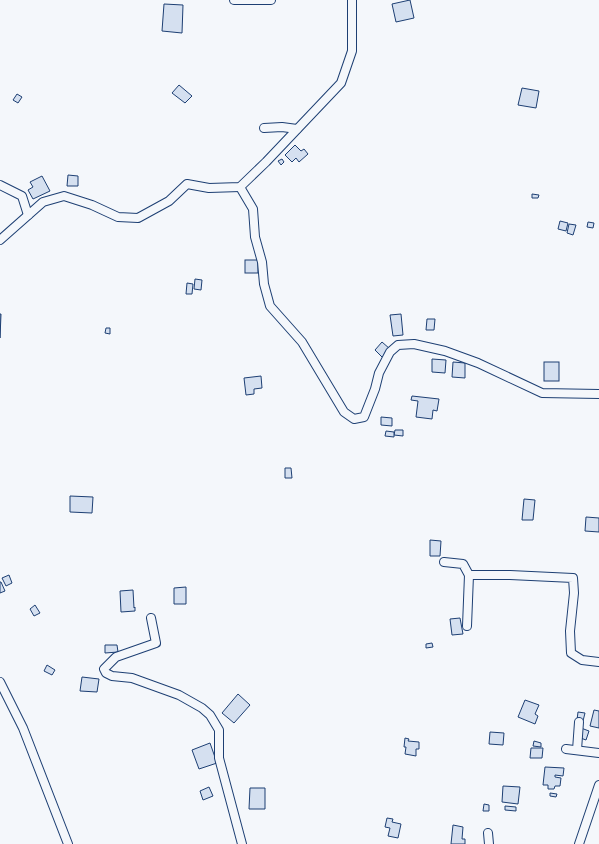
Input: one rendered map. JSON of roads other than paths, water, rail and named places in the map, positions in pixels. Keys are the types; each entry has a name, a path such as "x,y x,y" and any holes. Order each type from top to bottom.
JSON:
{"street":[{"path":"234,0 271,0"},
{"path":"0,240 43,202 64,196 92,205 118,217 138,218 169,201 187,184 209,188 240,186 341,83 352,50 352,0"},
{"path":"264,128 282,127 297,129"},
{"path":"0,184 22,196 28,215"},
{"path":"240,186 253,209 255,237 262,262 264,284 270,306 302,342 344,412 354,419 364,417 380,373 390,352 398,345 414,344 445,352 478,363 542,393 599,394"},
{"path":"444,562 463,564 469,575 468,626"},
{"path":"469,575 574,578 570,631 571,653 582,660 599,662"},
{"path":"151,618 156,643 116,657 104,669 106,673 112,676 132,678 178,695 202,708 210,715 219,730 219,758 242,844"},
{"path":"0,682 23,728 68,844"},
{"path":"577,750 579,722"},
{"path":"566,749 599,753"},
{"path":"579,844 599,785"},
{"path":"488,833 489,844"}]}
